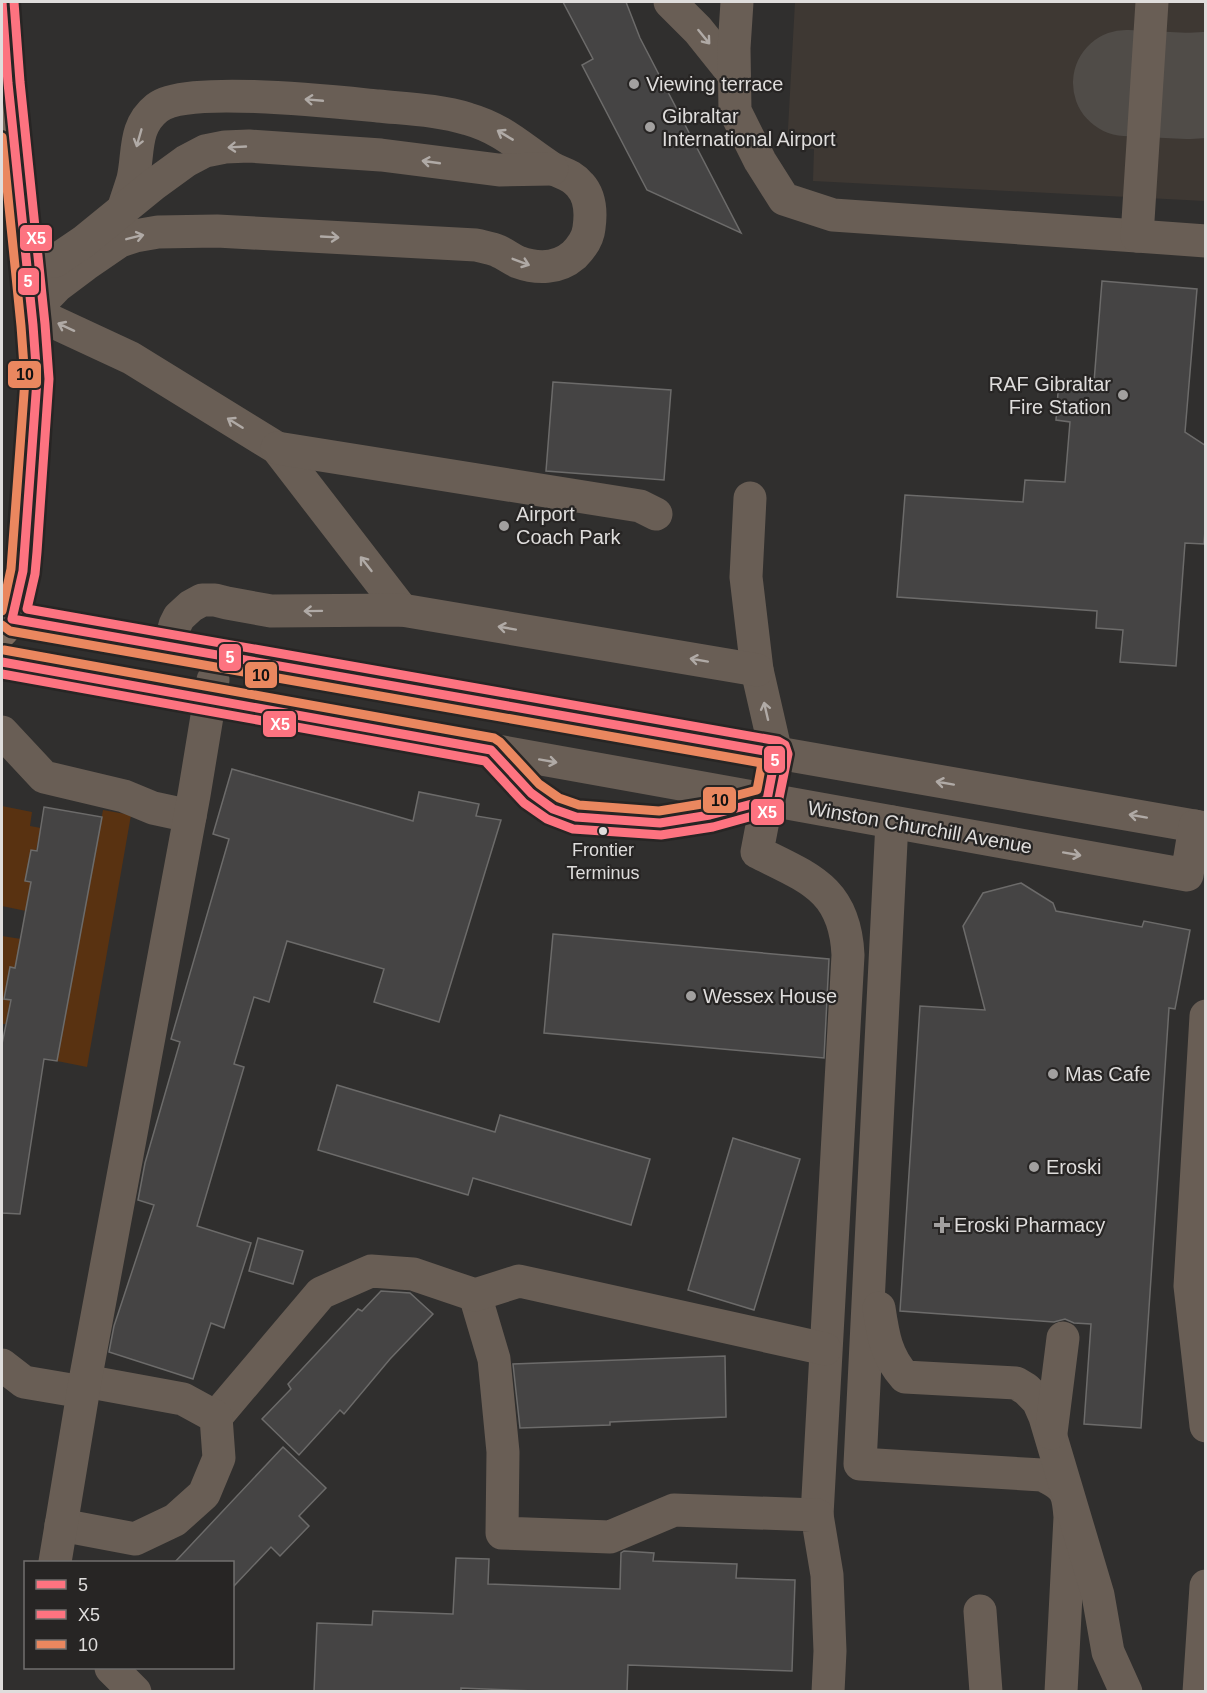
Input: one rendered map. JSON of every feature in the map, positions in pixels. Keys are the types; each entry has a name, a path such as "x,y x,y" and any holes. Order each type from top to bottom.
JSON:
{"highway":[{"path":"2,2 37,380 23,571 7,625"}],"street":[{"path":"670,2 698,30 734,75"},
{"path":"737,2 734,48 735,111 760,161 784,199 833,216 1206,241"},
{"path":"1137,236 1152,2"},
{"path":"123,210 133,179 138,137 146,121 158,108 172,101 194,97 307,99 437,112 490,126 512,139 552,169"},
{"path":"25,246 35,257 44,262 55,261 186,161 205,151 225,147 249,146 371,154 499,170 552,169 568,174 581,186 587,197 591,214 589,232 580,249 567,261 552,266 536,267 518,262 496,250 476,245 217,231 158,232 120,241 57,286 32,312 131,358 276,448 402,610"},
{"path":"276,448 640,506 656,514"},
{"path":"750,498 746,577 757,670 776,753 757,852 807,877 821,887 833,902 842,919 847,936 848,955 817,1515 827,1575 830,1651 828,1692"},
{"path":"169,647 179,617 190,606 202,600 215,600 271,611 402,610 757,670"},
{"name":"Winston Churchill Avenue","path":"2,662 1187,875 1200,827 217,655 7,625"},
{"path":"55,1561 84,1386 190,816 217,655"},
{"path":"2,732 44,777 124,796 153,808 190,816"},
{"path":"491,750 531,793 553,809 576,817 660,823 710,815 767,800"},
{"path":"892,822 860,1464 1042,1475 1056,1481 1068,1496 1070,1517 1061,1692"},
{"path":"1206,1016 1190,1286 1206,1426"},
{"path":"870,1256 883,1335 895,1366 905,1377"},
{"path":"62,1525 135,1539 175,1520 204,1494 219,1458 216,1417 321,1293 371,1271 413,1274 475,1295 519,1281 825,1349"},
{"path":"475,1295 494,1359 503,1452 502,1533 610,1537 674,1510 817,1515"},
{"path":"1023,1474 1041,1467 1048,1454 1063,1338"},
{"path":"2,1365 24,1382 84,1386 183,1399 216,1417"},
{"path":"863,1402 874,1385 885,1379 905,1377 1016,1383 1038,1401 1051,1436 1098,1595 1108,1652 1126,1692"},
{"path":"1199,1692 1206,1586"},
{"path":"980,1611 986,1692"},
{"path":"112,1669 135,1692"}],"shaded area":[{"path":"795,2 1205,2 1205,201 813,181 814,149 787,147"},
{"path":"2,806 32,812 30,826 41,828 36,851 31,850 25,881 31,882 26,911 2,906"},
{"path":"103,810 131,815 87,1067 57,1061"},
{"path":"2,936 21,939 15,968 10,968 4,998 10,1000 6,1024 2,1024"}],"building":[{"name":"Gibraltar International Airport","path":"563,2 626,2 640,38 741,233 647,190 582,65 593,59"},
{"path":"1102,281 1197,289 1185,432 1206,446 1206,517 1204,544 1185,543 1176,666 1120,662 1123,630 1096,628 1097,611 897,597 905,495 1023,502 1025,480 1065,482 1070,422 1056,420 1059,379 1094,382"},
{"path":"553,382 671,390 664,480 546,471"},
{"path":"232,769 413,821 419,792 479,804 476,816 501,820 439,1022 374,1002 384,969 287,941 269,1002 254,997 234,1064 244,1067 197,1226 251,1243 224,1328 211,1323 193,1379 109,1352 114,1326 154,1205 138,1200 145,1163 180,1042 171,1039 229,839 213,834"},
{"path":"44,807 102,817 57,1061 44,1059 20,1214 2,1213 2,1044 11,1000 4,999 10,967 15,968 31,882 25,881 31,850 37,851"},
{"name":"Eroski","path":"1021,883 1053,903 1056,911 1142,927 1144,921 1190,930 1175,1009 1169,1008 1141,1428 1084,1424 1091,1324 1074,1323 1065,1319 1054,1322 900,1311 920,1006 985,1010 963,926 983,893"},
{"name":"Wessex House","path":"553,934 829,959 824,1058 544,1033"},
{"path":"337,1085 495,1132 500,1115 650,1159 631,1225 473,1178 468,1195 318,1150"},
{"path":"733,1138 800,1159 754,1310 688,1290"},
{"path":"258,1238 303,1251 293,1284 249,1271"},
{"path":"381,1291 410,1293 433,1314 390,1359 344,1414 340,1410 299,1455 262,1419 291,1389 288,1384 358,1309 362,1311"},
{"path":"725,1356 726,1417 610,1422 610,1425 520,1428 513,1364"},
{"path":"283,1447 326,1488 299,1516 309,1526 280,1556 271,1547 234,1586 234,1561 176,1561"},
{"path":"624,1551 654,1553 653,1561 737,1564 736,1578 795,1580 792,1671 628,1665 627,1692 461,1688 461,1692 314,1692 317,1623 372,1625 373,1611 453,1614 456,1558 489,1559 488,1584 620,1589 621,1553"}],"taxiway":[{"path":"1126,83 1206,85"}],"transit line":[{"name":"5","path":"2,2 37,380 23,571 12,619 776,753 767,800 710,815 660,823 576,817 553,809 531,793 491,750 2,662"},
{"name":"X5","path":"2,674 485,761 524,803 547,819 573,829 661,835 713,827 771,811 778,803 788,754 785,745 778,741 27,609 35,574 49,379 14,2"},
{"name":"10","path":"2,137 25,380 11,569 2,611"},
{"name":"10","path":"2,625 10,631 762,763 757,790 708,803 659,811 579,805 559,798 539,784 494,738 4,650"}],"place":[{"name":"Viewing terrace","path":"634,84"},
{"name":"Gibraltar International Airport","path":"650,127"},
{"name":"RAF Gibraltar Fire Station","path":"1123,395"},
{"name":"Airport Coach Park","path":"504,526"},
{"name":"Frontier Terminus","path":"603,831"},
{"name":"Wessex House","path":"691,996"},
{"name":"Mas Cafe","path":"1053,1074"},
{"name":"Eroski","path":"1034,1167"},
{"name":"Eroski Pharmacy","path":"942,1225"}]}
